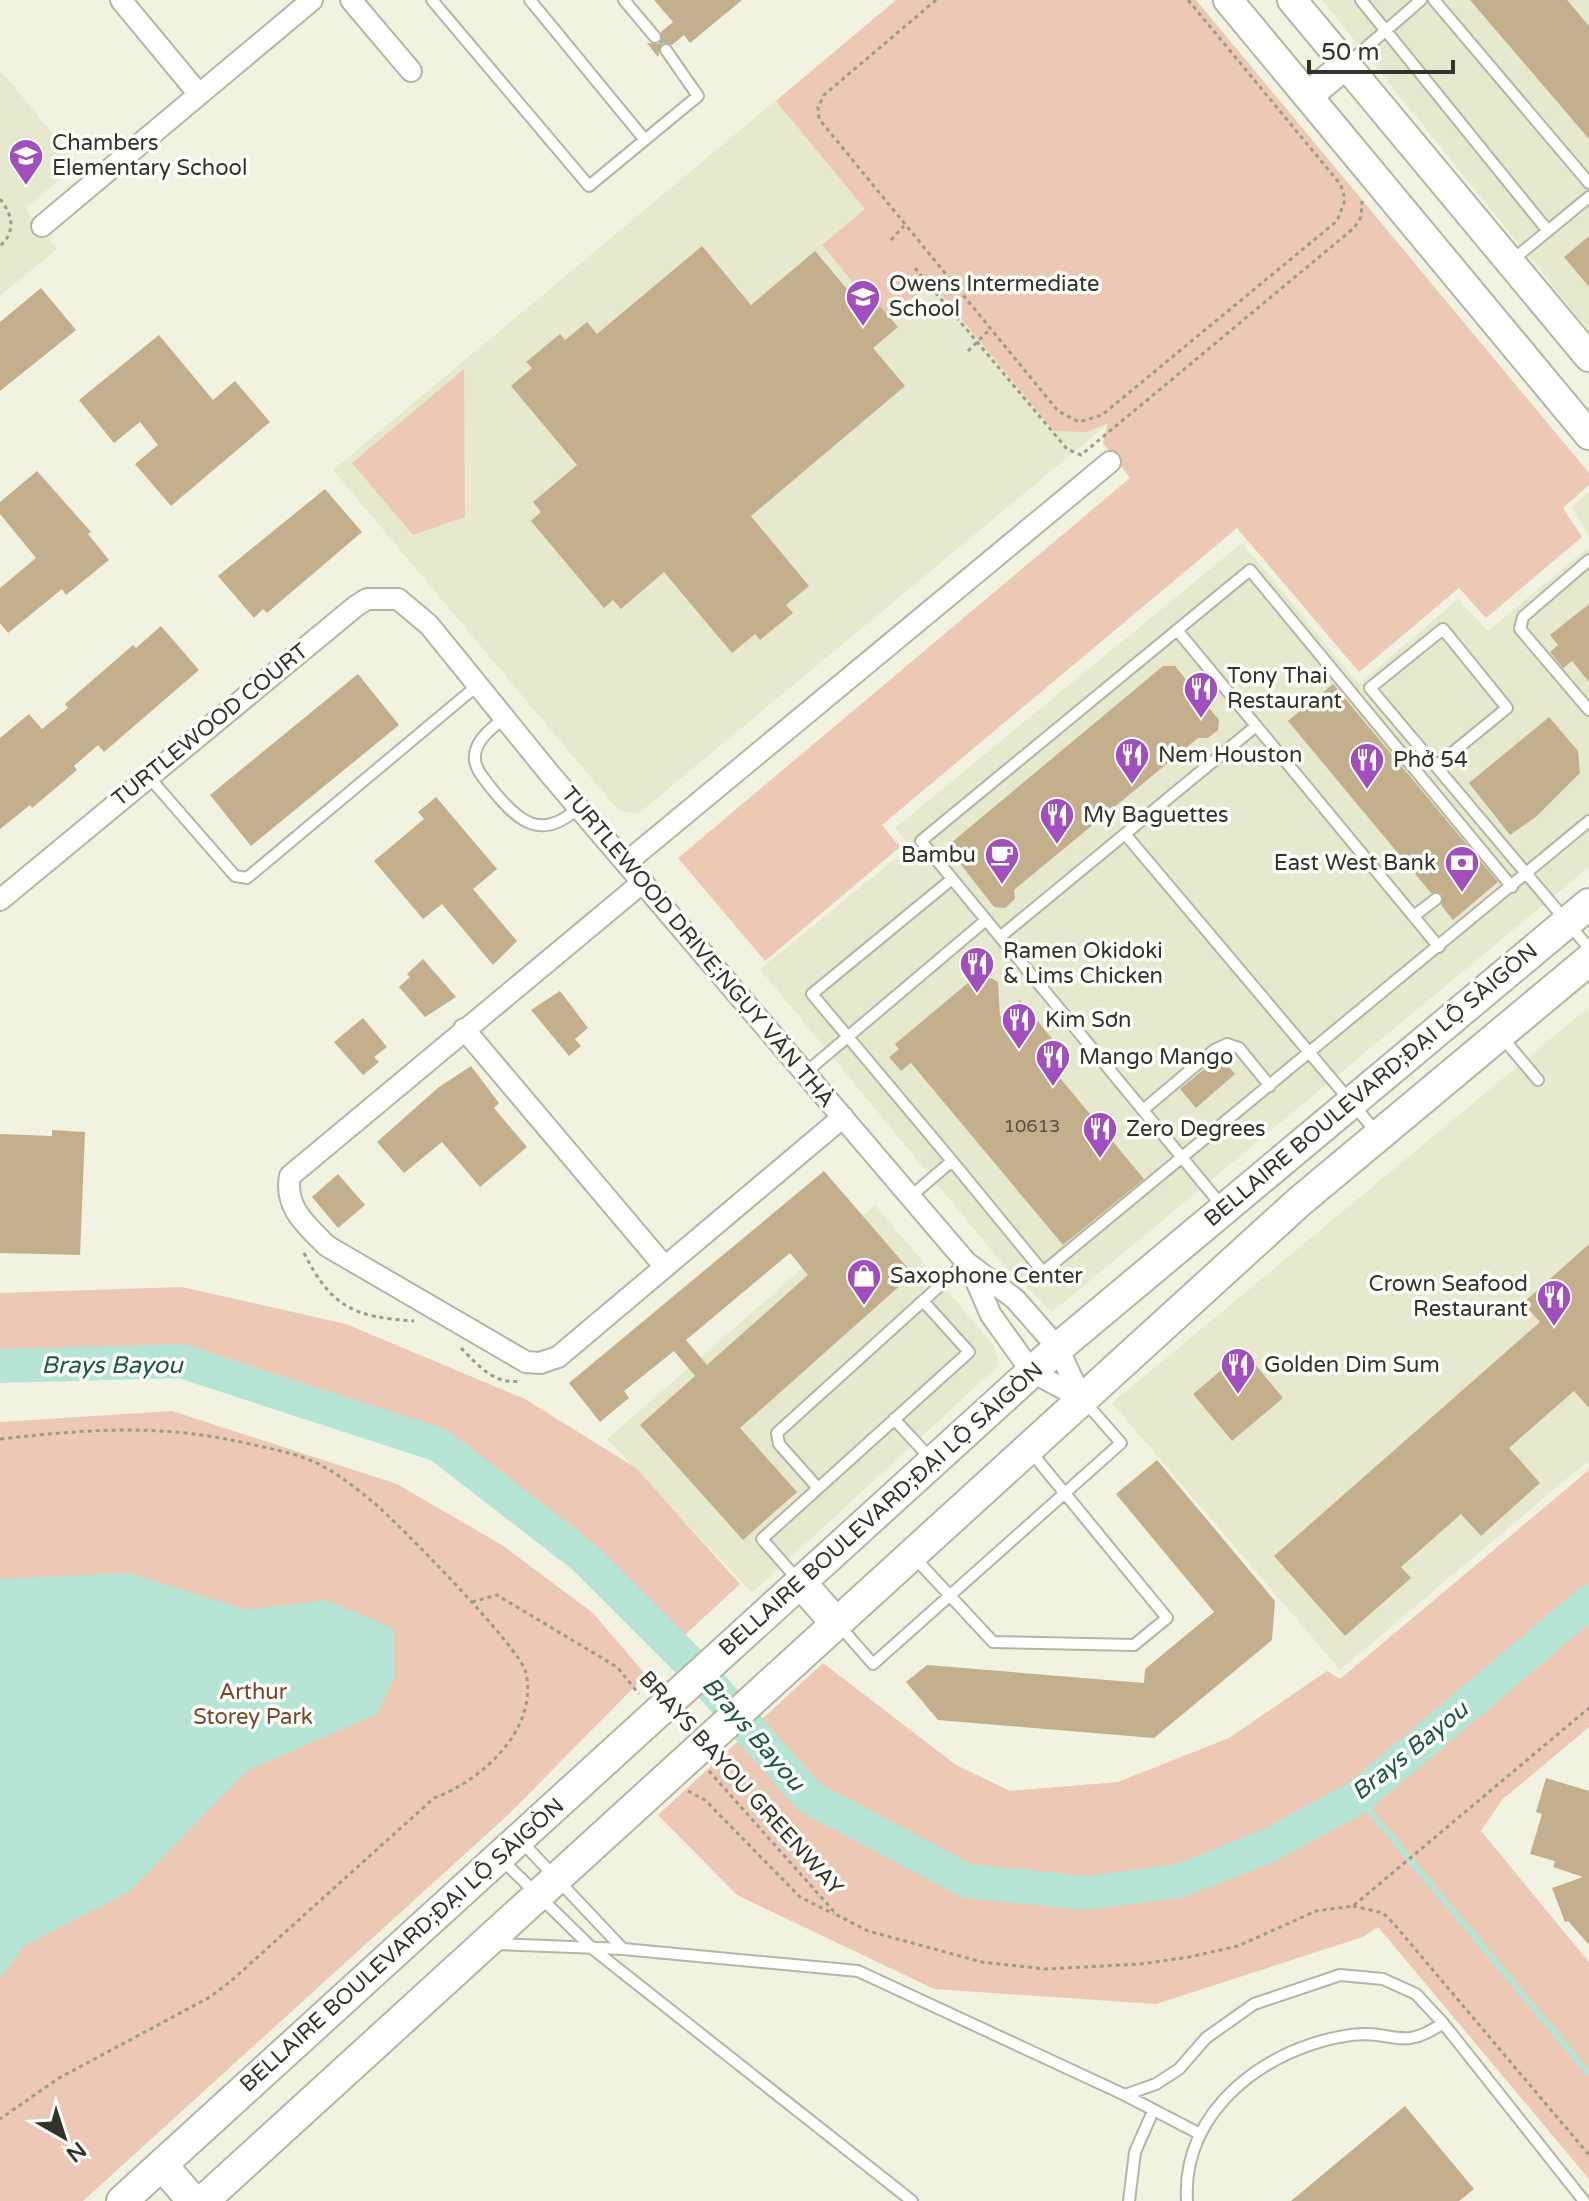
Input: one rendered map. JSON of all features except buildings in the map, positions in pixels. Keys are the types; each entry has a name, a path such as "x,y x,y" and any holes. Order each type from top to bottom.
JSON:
{"main road":[{"path":"1228,0 1589,435"},
{"path":"1292,0 1589,357"},
{"path":"1308,96 1345,65"},
{"name":"BELLAIRE BOULEVARD;ĐẠI LỘ SÀIGÒN","path":"122,2201 509,1848 644,1711 747,1631 1058,1348 1578,913"},
{"name":"BELLAIRE BOULEVARD;ĐẠI LỘ SÀIGÒN","path":"203,2201 547,1888 687,1770 781,1674 1081,1398 1379,1135 1589,960"},
{"path":"800,1582 836,1623"},
{"path":"162,2165 193,2201"}],"street":[{"path":"121,0 198,93"},
{"path":"42,226 312,0"},
{"path":"351,0 411,71"},
{"path":"627,862 1110,462"},
{"name":"TURTLEWOOD COURT","path":"0,900 367,599 398,599 429,625"},
{"name":"TURTLEWOOD DRIVE;NGỤY VĂN THÀ","path":"429,625 504,718 968,1265 1015,1299 1058,1348 1081,1398"},
{"path":"643,882 290,1176 287,1192 291,1205 310,1229 327,1246 526,1362 545,1362 558,1357 843,1117"},
{"path":"464,1029 665,1267"},
{"name":"TURTLEWOOD DRIVE;NGỤY VĂN THÀ","path":"968,1265 991,1315 1032,1372 1081,1398"}],"lane":[{"path":"432,0 589,186 698,96 666,50"},
{"path":"530,0 645,140"},
{"path":"624,0 655,37"},
{"path":"1361,0 1548,231"},
{"path":"1345,65 1421,0"},
{"path":"1434,0 1589,183"},
{"path":"1510,263 1589,197"},
{"path":"1589,560 1523,617 1520,629 1589,710"},
{"path":"1223,1208 921,841 1250,570 1512,887"},
{"path":"1436,766 1507,708 1443,629 1370,688 1527,874 1578,913 1589,948"},
{"path":"1177,630 1439,947"},
{"path":"148,776 235,876 247,878 478,685"},
{"path":"504,718 481,739 474,758 477,770 514,817 529,823 553,824 567,818 579,807"},
{"path":"1000,937 1256,726"},
{"path":"952,879 812,994 1043,1272 1589,821"},
{"path":"1125,834 1379,1135"},
{"path":"1488,891 1495,900"},
{"path":"1414,916 1436,899"},
{"path":"805,1073 986,920"},
{"path":"1500,1035 1538,1080"},
{"path":"1143,1110 1214,1050 1227,1044 1239,1048 1270,1086"},
{"path":"910,1197 952,1161"},
{"path":"818,1488 779,1444 777,1433 923,1301 968,1265"},
{"path":"800,1582 762,1539 969,1352 923,1301"},
{"path":"836,1623 873,1664 1121,1443 1081,1398"},
{"path":"894,1419 933,1462"},
{"path":"911,1554 993,1642 1134,1645 1167,1618 1027,1447"},
{"path":"509,1848 547,1888 593,1949 912,2201"},
{"path":"509,1848 547,1888 623,1949"},
{"path":"486,1943 623,1949 858,1971 1125,2095 1200,2134"},
{"path":"1125,2095 1156,2084 1179,2069 1206,2038 1254,2004 1340,1975 1383,1979 1416,1994 1443,2023 1582,2200"},
{"path":"1187,2201 1200,2134 1238,2086 1267,2063 1298,2047 1356,2034 1407,2041 1423,2037 1443,2023"},
{"path":"1129,2201 1135,2152 1153,2111"}],"path":[{"path":"936,0 828,90 818,107 821,125 1064,416 1079,422 1095,419 1341,214 1345,200 1341,185 1188,0"},
{"path":"915,268 1067,449 1081,455 1354,228 1361,217 1363,189"},
{"path":"0,199 11,220 11,231 0,246"},
{"path":"891,240 904,226"},
{"path":"968,351 990,329"},
{"path":"310,1229 299,1237 301,1247 316,1276 340,1304 368,1317 425,1323"},
{"path":"460,1347 480,1367 505,1383 538,1378 545,1362"},
{"path":"0,1439 109,1428 173,1430 224,1438 312,1461 374,1502 472,1602 526,1668 530,1699 511,1739 492,1760 466,1784 434,1798 210,1997 59,2078 0,2119"},
{"name":"BRAYS BAYOU GREENWAY","path":"472,1602 497,1595 617,1667 644,1711"},
{"name":"BRAYS BAYOU GREENWAY","path":"687,1770 837,1915 868,1931 982,1962 1045,1969 1141,1964 1238,1946 1316,1911 1353,1906 1589,1708"},
{"path":"687,1770 683,1788 705,1800 800,1897 837,1915"},
{"path":"1353,1906 1383,1913 1394,1924 1589,2155"}],"shaded area":[{"name":"Owens Intermediate School","path":"896,0 1196,0 1348,184 1354,201 1109,423 638,814 619,811 333,470"},
{"path":"1322,0 1589,0 1589,331"},
{"name":"Chambers Elementary School","path":"0,70 78,164 25,209 57,249 0,296"},
{"path":"1589,491 1589,537 1572,507"},
{"path":"1242,543 1359,684 1458,599 1488,631 1589,547 1589,867 1052,1312 1006,1268 760,969 910,847 895,828"},
{"path":"1589,1007 1589,1460 1340,1670 1112,1403"},
{"path":"875,1205 994,1346 999,1365 752,1593 607,1439"}],"green space":[{"path":"896,0 1196,0 1589,473 1589,485 1563,508 1582,537 1486,618 1459,588 1359,672 1237,528 882,825 900,847 765,961 678,858 1130,478 1103,443 1108,423 1087,432 1054,431 932,283 889,316 880,306 874,308 822,245 865,209 776,101"},
{"path":"464,369 465,517 413,535 352,463"},
{"path":"182,1287 346,1324 525,1399 636,1468 740,1584 674,1645 647,1610 545,1524 433,1457 197,1375 94,1372 0,1380 0,1293"},
{"name":"Arthur Storey Park","path":"172,1411 397,1484 502,1545 593,1613 646,1675 509,1814 83,2201 0,2201 0,1422"},
{"path":"1589,1470 1589,1727 1502,1800 1481,1831 1589,1962 1589,2179 1378,1927 1363,1937 1156,2004 934,1989 737,1895 658,1815 823,1663 956,1765 1010,1791 1118,1782 1229,1738 1327,1671 1340,1679"}],"water":[{"path":"130,1573 247,1610 326,1600 394,1629 395,1676 377,1714 247,1771 130,1891 24,1946 0,1979 0,1579"}],"waterway":[{"name":"Brays Bayou","path":"0,1366 181,1361 439,1445 584,1557 700,1673 809,1797 967,1881 1087,1893 1179,1881 1268,1846 1358,1797 1589,1602"},
{"path":"1358,1797 1589,2074"}],"place":[{"name":"Chambers Elementary School","path":"26,187"},
{"name":"Owens Intermediate School","path":"863,328"},
{"name":"Tony Thai Restaurant","path":"1201,720"},
{"name":"Nem Houston","path":"1132,786"},
{"name":"Phở 54","path":"1367,791"},
{"name":"My Baguettes","path":"1057,846"},
{"name":"Bambu","path":"1002,886"},
{"name":"East West Bank","path":"1462,894"},
{"name":"Ramen Okidoki & Lims Chicken","path":"977,995"},
{"name":"Kim Sơn","path":"1019,1051"},
{"name":"Mango Mango","path":"1053,1088"},
{"name":"Zero Degrees","path":"1100,1160"},
{"name":"Saxophone Center","path":"864,1307"},
{"name":"Crown Seafood Restaurant","path":"1554,1328"},
{"name":"Golden Dim Sum","path":"1238,1396"}]}
